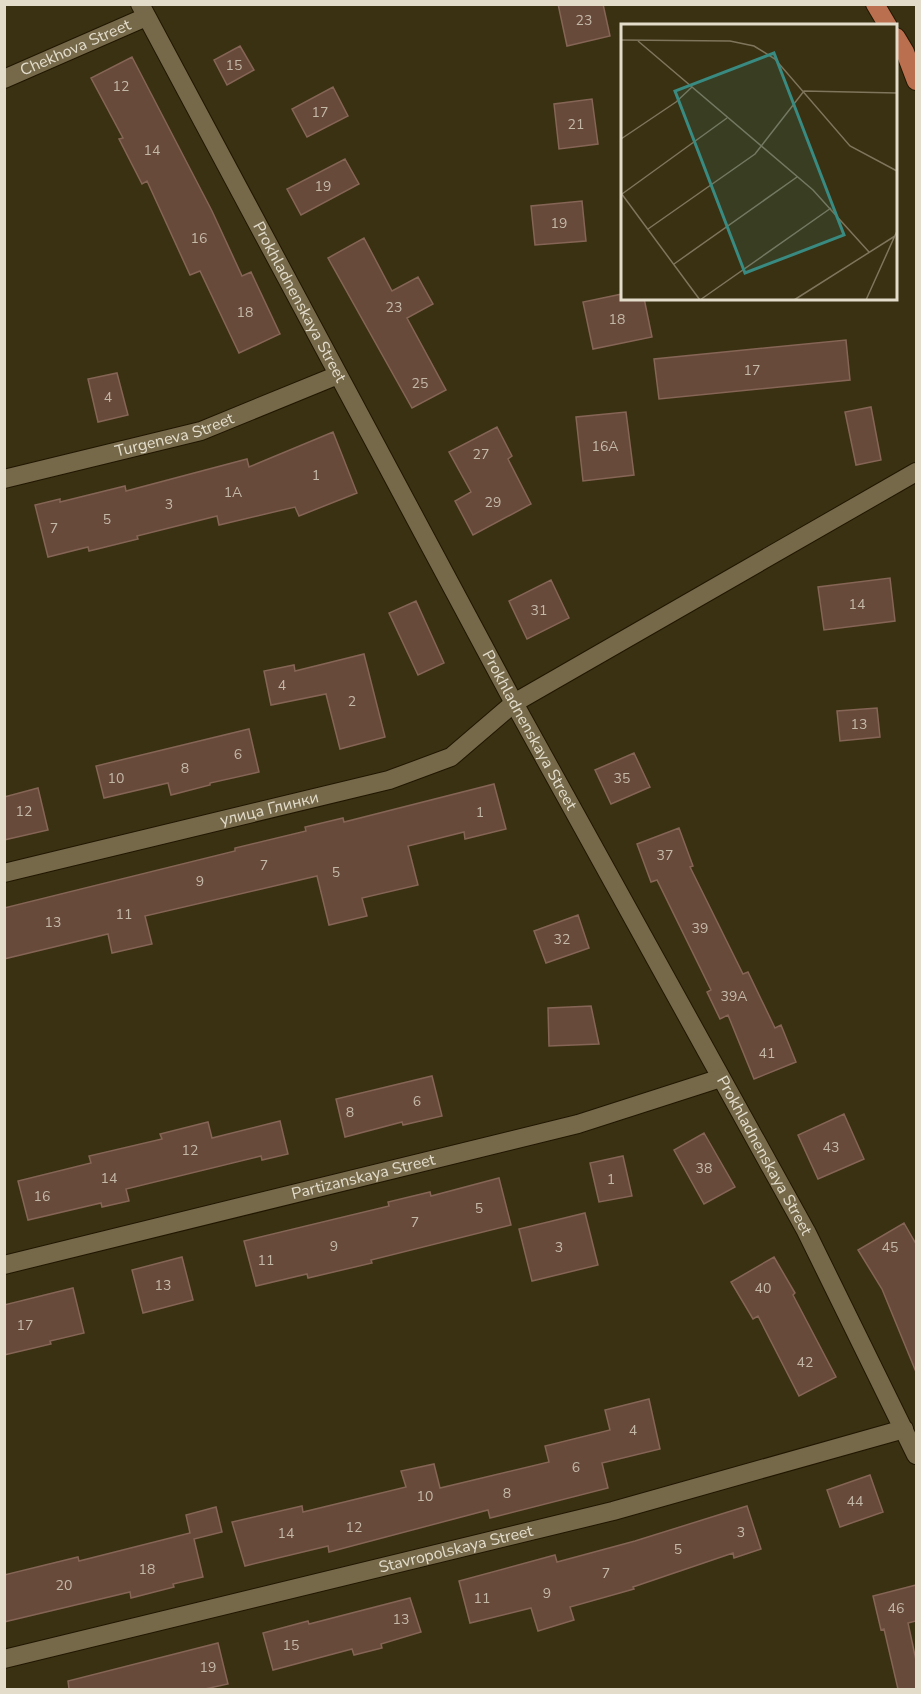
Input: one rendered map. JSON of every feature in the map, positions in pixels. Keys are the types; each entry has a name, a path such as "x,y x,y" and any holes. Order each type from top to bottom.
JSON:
{"main road":[{"path":"874,4 887,24"},
{"path":"897,39 905,52 916,81"}],"street":[{"name":"Chekhova Street","path":"4,79 143,11"},
{"name":"Prokhladnenskaya Street","path":"143,11 514,703 806,1231 916,1455"},
{"name":"Turgeneva Street","path":"4,479 201,431 338,375"},
{"name":"улица Глинки","path":"4,873 388,780 451,757 514,703 916,472"},
{"name":"Partizanskaya Street","path":"4,1265 578,1124 721,1078"},
{"name":"Stavropolskaya Street","path":"4,1659 613,1511 904,1429"}],"building":[{"path":"558,4 603,4 610,36 567,46"},
{"path":"240,46 254,70 227,85 214,60"},
{"path":"132,57 212,211 242,276 251,272 280,334 239,353 200,271 190,275 147,181 142,184 119,139 123,138 91,78"},
{"path":"333,87 348,116 307,137 292,109"},
{"path":"592,99 598,144 559,149 554,104"},
{"path":"345,159 359,184 301,215 287,189"},
{"path":"582,201 586,241 535,245 531,206"},
{"path":"364,238 392,291 418,277 433,304 407,318 446,390 412,408 328,258"},
{"path":"621,294 621,300 644,300 652,337 593,349 583,302"},
{"path":"846,340 850,380 659,399 654,359"},
{"path":"117,373 128,415 98,422 88,379"},
{"path":"871,407 881,460 856,465 845,412"},
{"path":"626,412 634,475 583,481 576,417"},
{"path":"497,427 512,456 508,459 531,504 473,535 455,501 471,492 449,452"},
{"path":"333,432 357,493 299,516 295,507 219,525 217,516 137,536 138,539 89,551 88,547 48,557 35,505 60,499 60,502 125,486 126,491 247,459 249,467"},
{"path":"890,578 895,621 824,630 818,587"},
{"path":"551,580 569,618 527,639 509,601"},
{"path":"416,601 444,663 418,675 389,613"},
{"path":"364,654 385,737 340,749 326,694 271,705 264,671 294,665 295,671"},
{"path":"877,708 880,737 840,741 837,711"},
{"path":"249,729 259,772 171,795 168,783 104,798 96,766"},
{"path":"634,753 650,787 611,804 595,770"},
{"path":"494,784 506,829 465,839 464,832 408,846 418,885 362,898 367,916 329,925 317,876 145,916 152,944 112,953 108,934 4,959 4,908 235,851 235,848 306,831 305,827 343,818 344,822"},
{"path":"38,788 48,830 4,840 4,797"},
{"path":"679,828 693,866 690,867 743,974 748,972 775,1028 781,1025 796,1062 754,1079 728,1015 720,1019 707,992 711,990 657,880 651,882 637,844"},
{"path":"578,915 589,948 546,963 534,931"},
{"path":"591,1006 599,1044 549,1046 548,1008"},
{"path":"432,1076 442,1116 403,1125 402,1122 345,1137 336,1099"},
{"path":"844,1114 864,1159 818,1179 798,1135"},
{"path":"280,1121 288,1154 262,1160 261,1156 126,1189 129,1201 102,1207 101,1203 28,1220 18,1181 91,1163 89,1156 162,1139 160,1134 208,1122 212,1138"},
{"path":"704,1133 735,1187 704,1204 674,1150"},
{"path":"623,1156 632,1196 599,1202 590,1163"},
{"path":"499,1178 511,1225 371,1260 372,1263 308,1278 307,1274 256,1286 244,1241 389,1206 388,1202 430,1192 431,1196"},
{"path":"585,1213 598,1265 532,1281 519,1229"},
{"path":"904,1223 916,1244 916,1372 882,1289 858,1250"},
{"path":"182,1257 193,1300 143,1313 132,1270"},
{"path":"774,1257 795,1293 793,1295 836,1377 799,1396 758,1316 753,1319 731,1282"},
{"path":"73,1288 84,1333 50,1341 51,1344 4,1355 4,1305"},
{"path":"649,1399 660,1449 602,1463 608,1488 490,1518 488,1510 329,1552 328,1546 245,1566 232,1522 302,1506 303,1512 406,1487 401,1471 434,1464 440,1488 549,1462 545,1446 610,1430 605,1410"},
{"path":"870,1475 883,1512 840,1527 827,1490"},
{"path":"747,1506 761,1549 734,1558 733,1553 633,1587 634,1589 570,1607 574,1620 538,1631 531,1608 470,1623 459,1581 555,1555 557,1562 635,1541"},
{"path":"216,1507 222,1532 194,1539 203,1577 131,1598 130,1592 4,1622 4,1575 78,1557 79,1561 190,1533 186,1515"},
{"path":"916,1585 916,1621 908,1623 916,1660 916,1689 898,1689 884,1629 881,1630 873,1596"},
{"path":"410,1598 421,1632 381,1644 382,1648 354,1655 352,1649 273,1670 263,1633 308,1621 309,1624"},
{"path":"218,1643 228,1684 205,1689 69,1689 68,1681"}]}
